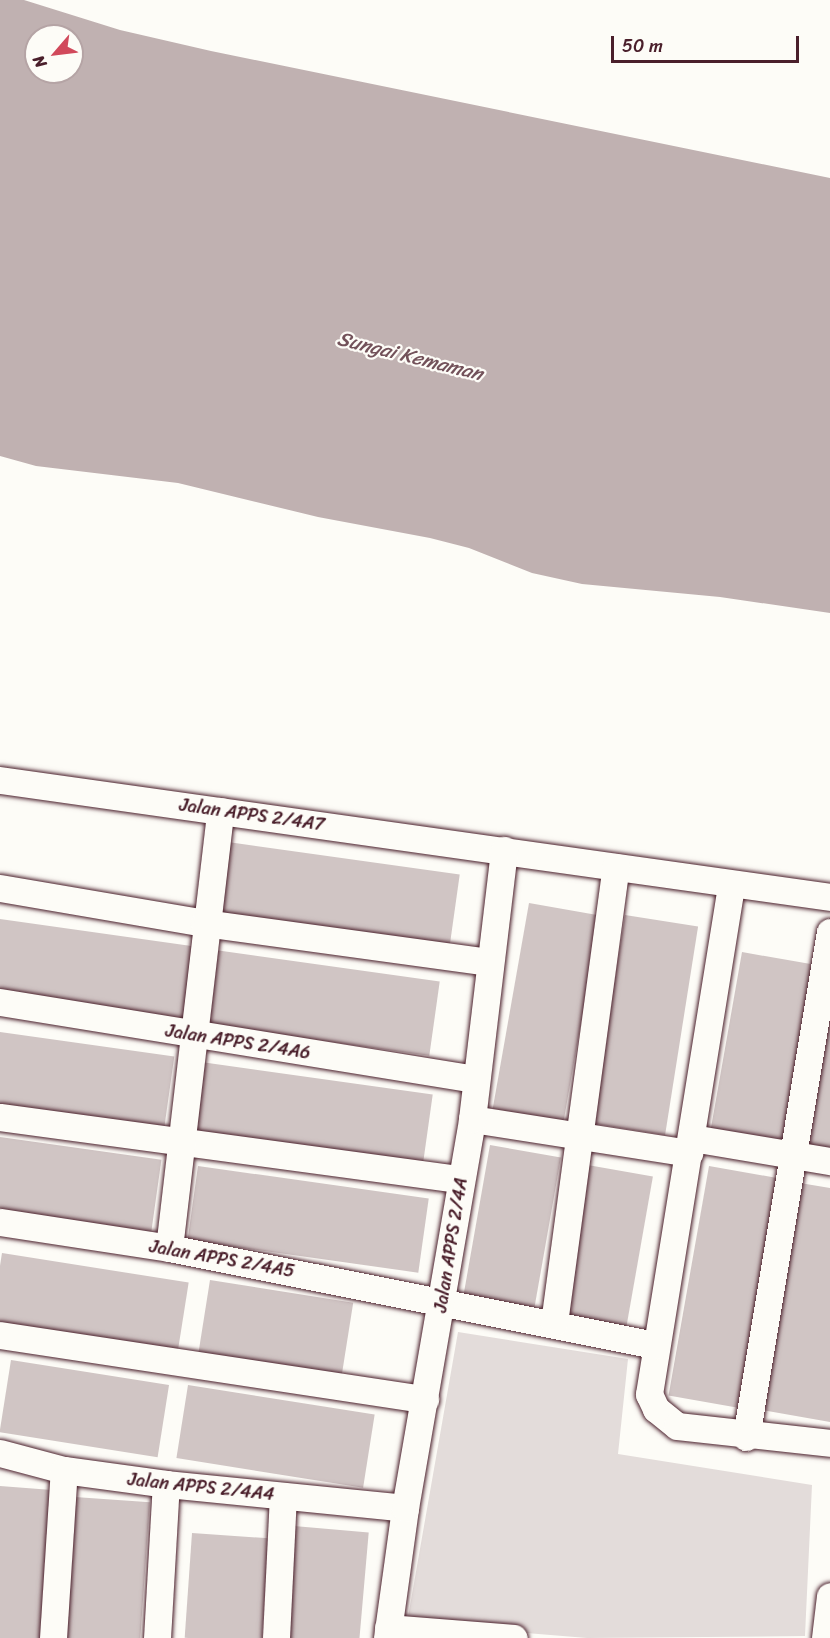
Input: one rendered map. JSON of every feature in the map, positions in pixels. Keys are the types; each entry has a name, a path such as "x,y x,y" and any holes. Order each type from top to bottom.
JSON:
{"street":[{"name":"Jalan APPS 2/4A7","path":"0,780 504,850 730,886 830,897"},
{"path":"169,1248 204,923 220,811"},
{"name":"Jalan APPS 2/4A","path":"388,1633 405,1508 443,1300 472,1119 504,850"},
{"path":"554,1323 616,867"},
{"path":"730,886 691,1145 655,1345 649,1394 664,1418 677,1426 747,1437 830,1443"},
{"path":"0,888 204,923 489,962"},
{"path":"747,1437 830,932"},
{"name":"Jalan APPS 2/4A6","path":"0,1002 192,1035 476,1079"},
{"path":"0,1117 180,1144 461,1179"},
{"path":"472,1119 581,1137 794,1154 830,1161"},
{"name":"Jalan APPS 2/4A5","path":"0,1222 169,1248 443,1300 655,1345"},
{"path":"0,1335 424,1399"},
{"name":"Jalan APPS 2/4A4","path":"0,1453 64,1470 166,1484 405,1508"},
{"path":"53,1638 64,1470"},
{"path":"157,1638 166,1484"},
{"path":"276,1638 284,1496"},
{"path":"825,1638 830,1596"},
{"path":"388,1633 514,1638"}],"shaded area":[{"path":"458,1332 628,1359 618,1454 812,1485 805,1636 587,1638 407,1623"}],"water":[{"name":"Sungai Kemaman","path":"0,0 24,0 120,30 211,51 830,178 830,613 720,597 582,584 532,573 469,548 430,538 318,517 178,483 36,466 0,456"}],"building":[{"path":"228,842 460,875 449,949 218,916"},
{"path":"529,903 600,916 564,1121 493,1109"},
{"path":"625,915 698,927 665,1135 592,1123"},
{"path":"0,919 193,946 183,1020 0,995"},
{"path":"208,949 440,982 429,1056 198,1023"},
{"path":"742,952 818,965 786,1148 710,1134"},
{"path":"830,1019 830,1158 806,1153"},
{"path":"0,1032 174,1056 163,1135 0,1112"},
{"path":"201,1062 433,1095 422,1168 191,1135"},
{"path":"0,1137 161,1160 151,1234 0,1213"},
{"path":"490,1145 561,1158 533,1316 462,1304"},
{"path":"582,1164 653,1177 625,1335 554,1323"},
{"path":"198,1166 429,1198 418,1273 188,1240"},
{"path":"709,1166 780,1179 739,1408 669,1395"},
{"path":"800,1183 830,1188 830,1422 762,1410"},
{"path":"2,1253 189,1283 177,1356 0,1328"},
{"path":"210,1280 353,1303 341,1380 198,1357"},
{"path":"11,1360 169,1385 158,1457 0,1432"},
{"path":"188,1385 375,1415 363,1488 176,1458"},
{"path":"0,1486 52,1490 42,1638 0,1638"},
{"path":"75,1497 150,1502 140,1638 65,1638"},
{"path":"294,1526 369,1533 359,1638 284,1638"},
{"path":"192,1533 269,1538 262,1638 185,1638"}]}
